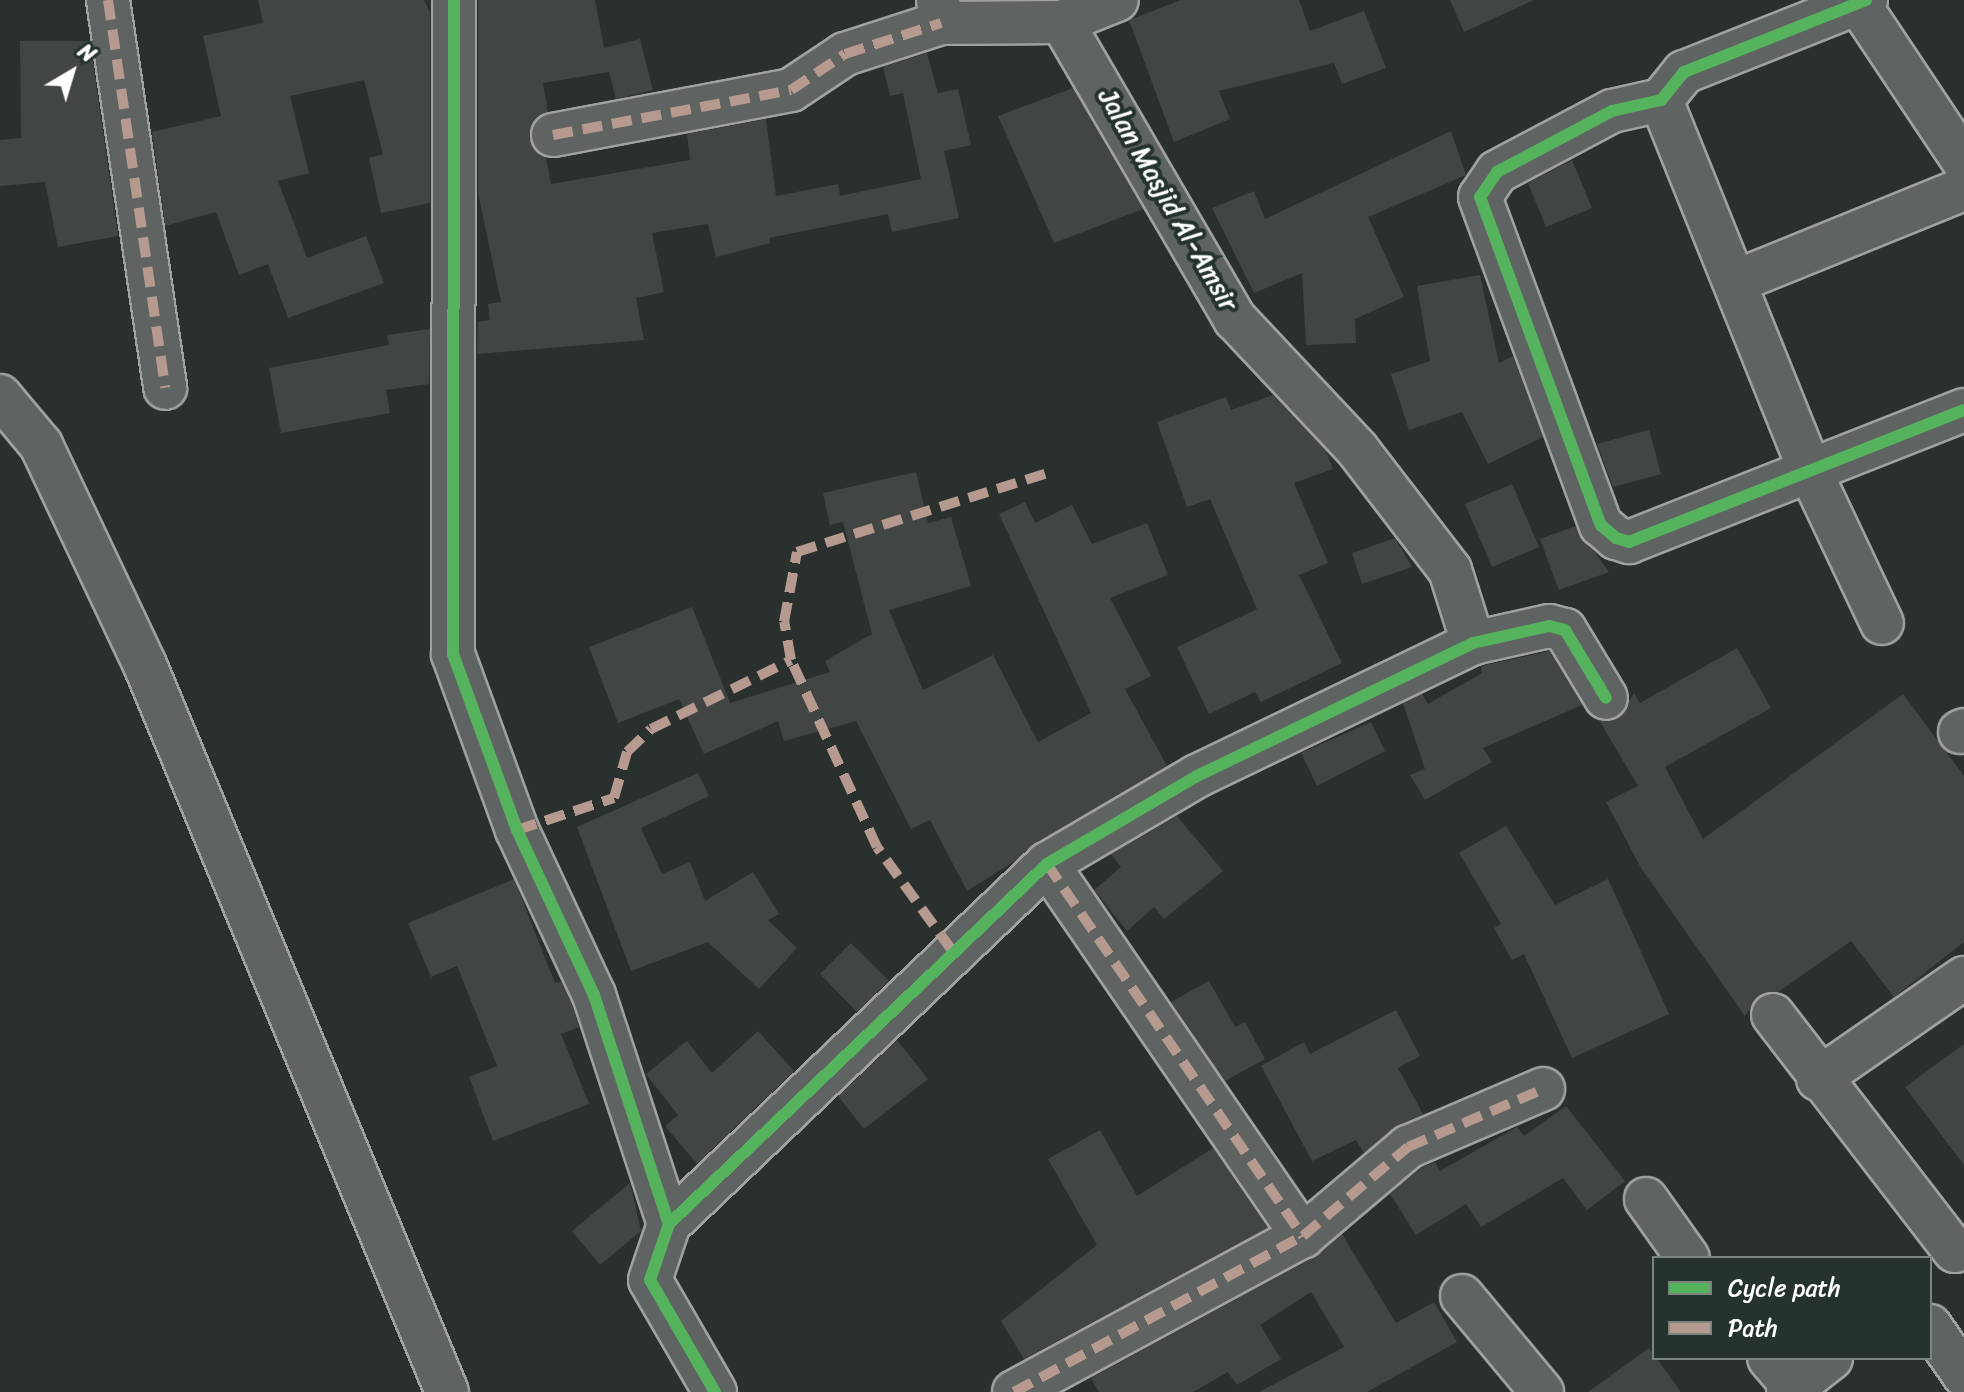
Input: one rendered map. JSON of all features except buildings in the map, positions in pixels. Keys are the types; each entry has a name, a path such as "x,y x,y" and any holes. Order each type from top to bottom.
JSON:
{"street":[{"path":"108,0 165,388"},
{"path":"454,0 453,654 517,830 594,995 669,1224"},
{"path":"553,135 791,90 845,54 940,12 1062,22 1117,0"},
{"path":"1964,162 1862,2 1684,72 1661,100 1612,111 1497,172 1480,197 1601,525 1629,542 1964,410"},
{"name":"Jalan Masjid Al-Amsir","path":"1062,22 1235,319 1357,449 1450,570 1473,643"},
{"path":"1661,100 1737,281 1810,471 1882,623"},
{"path":"1737,281 1964,189"},
{"path":"0,396 41,445 145,665 447,1392"},
{"path":"715,1392 650,1280 669,1224 1047,864 1197,776 1473,643 1549,626 1565,630 1606,698"},
{"path":"1047,864 1303,1236"},
{"path":"1818,1079 1964,978"},
{"path":"1773,1015 1950,1257"},
{"path":"1014,1392 1303,1236 1408,1147 1543,1089"},
{"path":"1646,1199 1687,1256"},
{"path":"1462,1296 1542,1392"},
{"path":"1932,1329 1964,1375"},
{"path":"1787,1382 1827,1360"}],"marked path":[{"path":"108,0 165,388"},
{"path":"553,135 791,90 845,54 941,23"},
{"path":"951,949 877,847 791,660 784,622 797,552 1047,473"},
{"path":"517,830 614,798 627,752 651,729 791,660"},
{"path":"1047,864 1303,1236"},
{"path":"1014,1392 1303,1236 1408,1147 1543,1089"}],"cycle path":[{"path":"454,0 453,654 517,830 594,995 669,1224"},
{"path":"1866,0 1684,72 1661,100 1612,111 1497,172 1480,197 1601,525 1616,538 1629,542 1964,410"},
{"path":"715,1392 650,1280 669,1224 1047,864 1197,776 1473,643 1549,626 1565,630 1606,698"}]}
